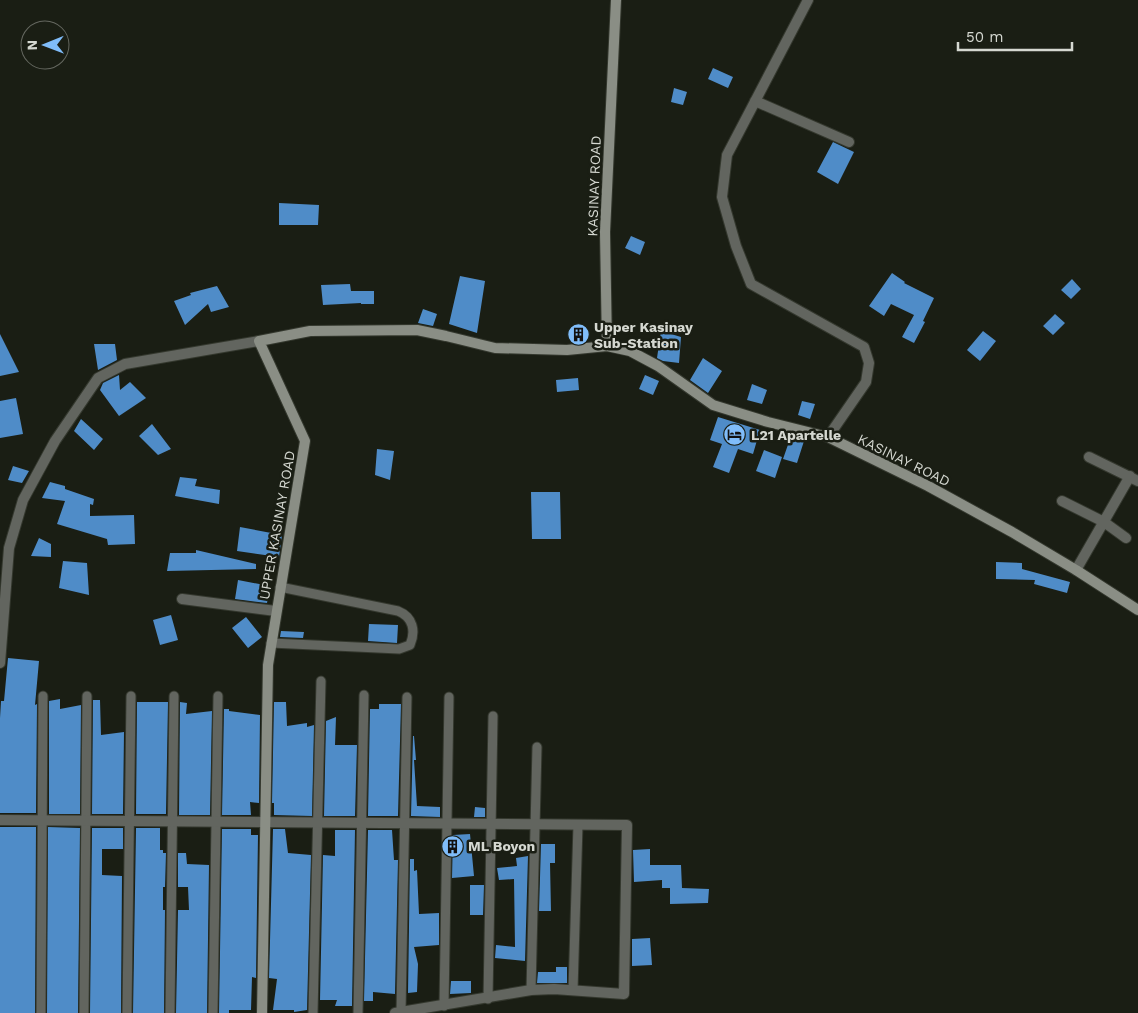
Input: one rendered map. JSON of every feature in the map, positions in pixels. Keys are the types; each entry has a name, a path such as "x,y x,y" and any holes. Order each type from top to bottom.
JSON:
{"street":[{"name":"KASINAY ROAD","path":"616,0 605,232 607,346 630,351 658,366 713,405 768,422 828,437 928,486 1005,528 1076,570 1138,610"},
{"path":"808,0 727,155 722,197 736,246 751,284 864,347 869,363 866,382 828,437"},
{"path":"755,101 850,142"},
{"path":"0,664 9,548 23,500 55,441 98,378 125,364 310,331 417,330 494,348 567,350 607,346"},
{"name":"UPPER KASINAY ROAD","path":"259,341 305,441 268,665 262,1013"},
{"path":"1076,570 1104,522 1134,479 1089,457"},
{"path":"1062,501 1104,522 1126,538"},
{"path":"182,599 276,611"},
{"path":"0,820 627,825 624,994 554,989 531,990 488,999 398,1013"}],"lane":[{"path":"271,643 399,649 410,645 414,636 409,619 405,614 398,611 280,588"},
{"path":"313,1013 321,681"},
{"path":"358,1013 364,695"},
{"path":"41,1013 43,696"},
{"path":"84,1013 87,696"},
{"path":"127,1013 131,696"},
{"path":"170,1013 174,696"},
{"path":"213,1013 218,696"},
{"path":"398,1013 405,823 407,697"},
{"path":"444,1006 449,698"},
{"path":"488,999 493,716"},
{"path":"531,990 537,747"},
{"path":"573,990 578,824"}],"building":[{"path":"713,68 733,77 728,88 708,79"},
{"path":"674,88 687,92 683,105 671,102"},
{"path":"833,142 854,152 838,184 817,172"},
{"path":"279,203 319,205 318,225 279,225"},
{"path":"631,236 645,242 640,255 625,248"},
{"path":"892,273 904,283 934,298 923,321 925,322 914,343 902,337 914,315 891,304 884,316 869,306"},
{"path":"460,276 485,281 477,333 449,324"},
{"path":"1072,279 1081,289 1071,299 1061,290"},
{"path":"350,284 351,291 374,291 374,304 323,305 321,285"},
{"path":"217,286 229,307 211,312 208,304 185,325 174,301 191,295 190,293"},
{"path":"423,309 437,314 433,326 418,323"},
{"path":"1055,314 1065,323 1053,335 1043,326"},
{"path":"661,331 681,337 679,363 663,361 657,358"},
{"path":"983,331 996,341 980,361 967,350"},
{"path":"0,334 19,372 0,376"},
{"path":"94,344 115,344 117,360 98,370"},
{"path":"703,358 722,371 708,393 690,380"},
{"path":"119,375 120,390 130,382 146,398 119,416 100,390 103,383"},
{"path":"645,375 659,381 653,395 639,389"},
{"path":"578,378 579,390 557,392 556,380"},
{"path":"752,384 767,390 762,404 747,400"},
{"path":"16,398 23,434 0,438 0,401"},
{"path":"802,401 815,404 810,419 798,415"},
{"name":"L21 Apartelle","path":"718,417 760,430 753,454 738,449 729,473 713,467 722,444 710,440"},
{"path":"81,419 103,439 94,450 74,431"},
{"path":"152,424 171,449 158,455 139,436"},
{"path":"791,436 804,441 797,463 783,459"},
{"path":"377,449 394,451 390,480 375,475"},
{"path":"764,450 782,457 775,478 756,471"},
{"path":"13,466 29,471 22,483 8,480"},
{"path":"180,477 197,479 195,486 220,490 219,504 175,496"},
{"path":"50,482 65,486 65,489 94,499 93,505 90,504 90,516 134,515 135,544 108,545 107,539 57,524 65,501 42,498"},
{"path":"531,492 560,492 561,539 532,539"},
{"path":"240,527 282,535 279,557 237,551"},
{"path":"39,538 51,544 51,557 31,556"},
{"path":"196,550 256,564 256,569 167,571 170,553 196,553"},
{"path":"63,561 87,563 89,595 59,588"},
{"path":"996,562 1022,563 1022,569 1070,582 1067,593 1034,584 1035,580 996,579"},
{"path":"238,580 270,586 267,603 235,599"},
{"path":"171,615 178,640 160,645 153,620"},
{"path":"246,617 262,637 248,648 232,628"},
{"path":"369,624 398,625 397,643 368,641"},
{"path":"281,631 304,632 303,638 280,637"},
{"path":"8,658 39,661 35,705 37,704 36,813 0,813 0,718 1,701 4,701"},
{"path":"60,699 60,709 81,705 80,814 49,814 49,701"},
{"path":"93,700 100,700 101,735 124,732 123,814 92,814"},
{"path":"137,702 168,702 166,814 136,814"},
{"path":"180,702 187,703 186,714 212,711 210,815 179,815"},
{"path":"274,702 286,702 287,726 307,723 307,727 314,725 312,816 274,815 274,803 272,803"},
{"path":"379,704 401,704 398,816 368,816 370,709 379,709"},
{"path":"224,709 260,715 259,803 250,802 251,815 222,815"},
{"path":"336,717 335,745 357,745 355,816 324,816 326,721"},
{"path":"413,736 416,760 414,760 417,806 440,807 440,817 411,816"},
{"path":"475,807 485,808 485,817 474,817"},
{"path":"0,827 36,827 35,1013 0,1013"},
{"path":"48,827 80,828 78,1013 47,1013"},
{"path":"92,828 123,828 123,849 102,849 102,875 122,876 121,1013 90,1013"},
{"path":"136,828 160,828 160,850 166,853 165,887 163,887 163,910 165,910 164,1013 133,1013"},
{"path":"222,829 251,829 251,835 258,835 256,978 252,977 251,1010 229,1010 229,1013 219,1013"},
{"path":"273,829 285,829 288,853 311,855 307,1010 294,1012 294,1010 273,1010 277,979 269,978"},
{"path":"335,830 355,830 352,1006 335,1006 337,1000 320,1000 323,855 335,856"},
{"path":"368,830 392,830 394,860 398,860 395,994 373,992 373,1001 364,1001"},
{"path":"470,834 474,876 452,878 453,835"},
{"path":"541,844 555,844 555,863 550,863 551,911 539,911"},
{"path":"650,849 650,865 681,865 682,888 709,889 708,903 670,904 670,888 662,888 662,880 634,882 633,850"},
{"path":"178,853 186,853 187,864 209,865 207,1013 176,1013 178,910 189,910 188,887 178,887"},
{"path":"528,856 525,961 495,958 496,945 515,947 514,879 499,880 497,868 517,866 516,858"},
{"path":"410,859 414,859 414,871 417,870 419,914 439,913 439,945 414,947 418,964 417,992 408,993"},
{"path":"470,885 484,885 483,915 470,915"},
{"path":"650,938 652,965 632,966 632,939"},
{"path":"556,967 567,967 567,983 537,983 538,972 556,972"},
{"path":"451,981 471,981 471,993 450,994"}],"place":[{"name":"Upper Kasinay Sub-Station","path":"578,335"},
{"name":"L21 Apartelle","path":"735,435"},
{"name":"ML Boyon","path":"452,846"}]}
